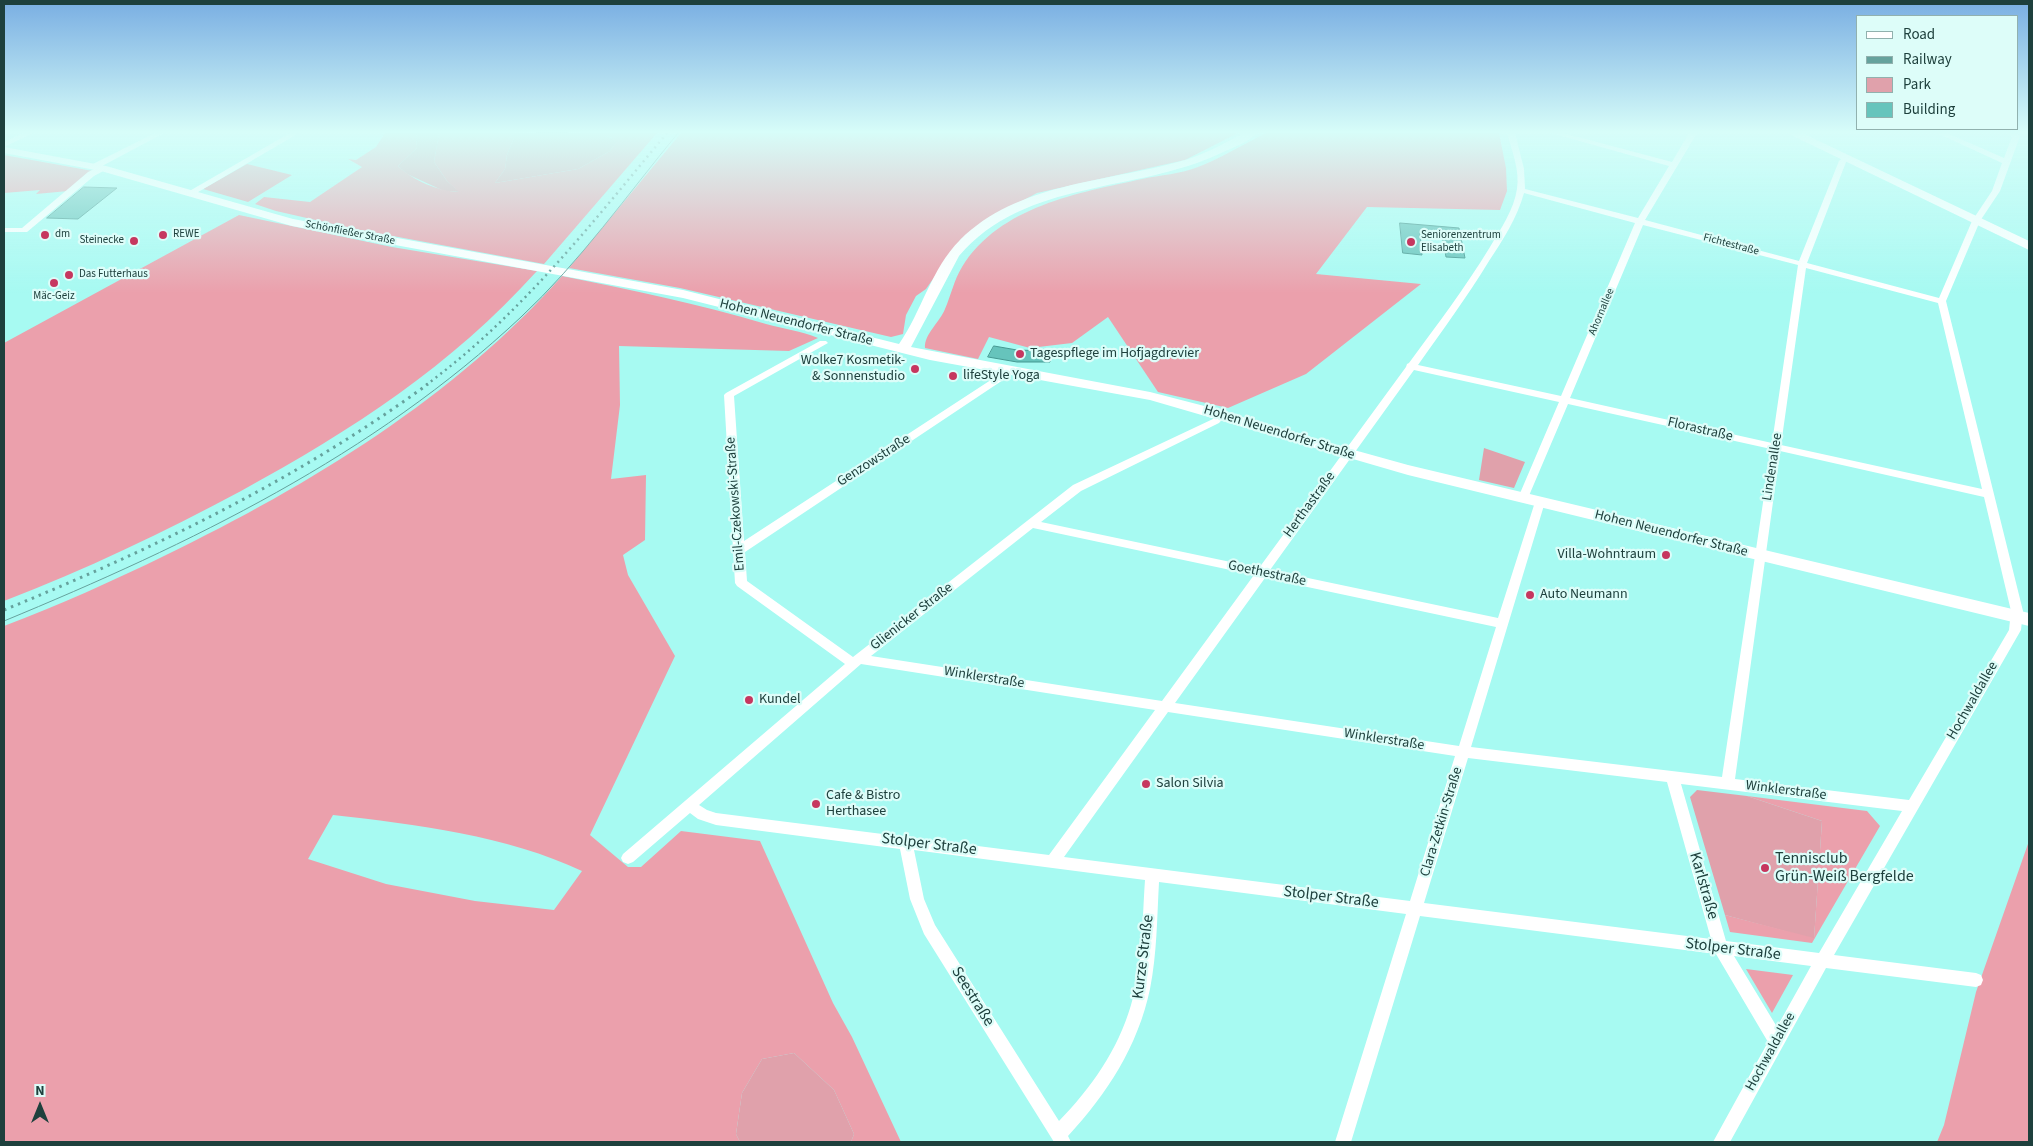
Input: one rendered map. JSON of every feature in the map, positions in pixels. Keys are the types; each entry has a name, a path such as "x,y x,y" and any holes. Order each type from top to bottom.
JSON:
{"main road":[{"name":"Schönfließer Straße","path":"167,186 292,222 524,265"},
{"path":"903,349 948,263 965,242 990,223 1019,207 1057,193 1085,186"},
{"path":"1905,186 2029,246"},
{"name":"Hohen Neuendorfer Straße","path":"524,265 690,296 903,349 1150,396 1221,415 1347,454 2023,618"}],"street":[{"path":"4,230 24,230 76,186"},
{"path":"190,193 201,186"},
{"name":"Herthastraße","path":"1053,861 1410,366 1467,290 1514,209 1521,186"},
{"name":"Ahornallee","path":"1523,498 1640,221 1661,186"},
{"name":"Lindenallee","path":"1728,784 1759,555 1802,264 1833,186"},
{"path":"1998,186 1976,220 1942,301 1989,494 2023,618"},
{"name":"Fichtestraße","path":"1521,190 1942,301"},
{"name":"Emil-Czekowski-Straße","path":"822,343 730,395 741,583 856,661"},
{"name":"Florastraße","path":"1410,366 1989,494"},
{"name":"Genzowstraße","path":"739,550 1003,376 1006,370"},
{"name":"Glienicker Straße","path":"628,858 856,661 1083,484 1216,421 1221,415"},
{"name":"Clara-Zetkin-Straße","path":"1343,1142 1540,502"},
{"name":"Goethestraße","path":"1032,524 1503,624"},
{"name":"Hochwaldallee","path":"1721,1142 1822,961 2023,618"},
{"name":"Winklerstraße","path":"856,661 1463,752 1912,806"},
{"name":"Karlstraße","path":"1672,777 1721,948 1777,1042"},
{"name":"Stolper Straße","path":"689,805 703,816 716,819 1976,980"},
{"name":"Seestraße","path":"905,842 917,899 929,929 1060,1139"},
{"name":"Kurze Straße","path":"1060,1139 1108,1076 1126,1040 1141,994 1147,956 1152,874"}],"green space":[{"path":"207,186 273,186 248,202 203,189"},
{"path":"434,186 453,186 460,192 444,191"},
{"path":"1484,448 1525,462 1514,488 1479,480"},
{"name":"Tennisclub Grün-Weiß Bergfelde","path":"1697,790 1747,796 1822,821 1814,939 1725,915 1690,797"},
{"path":"794,1053 834,1090 854,1134 851,1142 740,1142 736,1134 742,1093 762,1059"}],"shaded area":[{"path":"4,186 74,186 68,191 36,194 40,190 4,193"},
{"path":"333,186 434,186 459,192 453,186 611,186 544,264 355,229 276,211 255,204 264,197 310,202"},
{"path":"637,186 1066,186 1037,193 992,217 961,239 926,289 916,296 906,315 903,334 891,337 680,288 569,268"},
{"path":"1107,186 1507,186 1507,191 1500,210 1367,207 1316,274 1421,284 1306,374 1228,408 1158,392 1108,317 1072,343 1030,348 989,337 978,359 925,348 927,338 943,314 962,267 978,246 997,229 1019,216 1042,205"},
{"path":"239,215 392,247 537,271 470,337 435,366 399,394 323,444 241,491 154,536 4,601 4,343"},
{"path":"562,276 690,304 818,338 789,351 619,346 620,405 611,479 646,475 645,540 623,555 628,575 675,656 590,835 628,867 641,867 681,831 760,841 833,1003 852,1037 901,1142 851,1142 854,1134 834,1090 794,1053 762,1059 742,1093 736,1134 740,1142 4,1142 4,626 126,574 274,499 378,435 428,399 475,361 520,320","holes":["333,815 428,827 492,840 553,859 582,871 554,910 475,901 386,884 308,859"]},
{"path":"1747,796 1867,811 1880,826 1812,943 1730,932 1725,915 1814,938 1822,821"},
{"path":"2029,841 2029,1142 1937,1142 1944,1125 1976,992"},
{"path":"1746,969 1793,975 1772,1013"}],"building":[{"path":"84,187 117,188 78,219 47,218"},
{"name":"Seniorenzentrum Elisabeth","path":"1400,223 1459,228 1465,258 1446,257 1442,235 1420,233 1422,255 1403,253"},
{"name":"Tagespflege im Hofjagdrevier","path":"994,346 1017,350 1050,351 1050,362 1017,362 988,357"}],"tram line":[{"path":"4,621 74,592 210,528 277,492 341,454 404,412 464,367 543,296 603,228 636,186"}],"railway":[{"path":"426,385 461,358 524,298 583,234 623,186"},
{"path":"4,610 60,587 169,537 276,482 378,419 428,384"}],"place":[{"name":"dm","path":"45,235"},
{"name":"REWE","path":"163,235"},
{"name":"Steinecke","path":"134,241"},
{"name":"Seniorenzentrum Elisabeth","path":"1411,242"},
{"name":"Das Futterhaus","path":"69,275"},
{"name":"Mäc-Geiz","path":"54,283"},
{"name":"Tagespflege im Hofjagdrevier","path":"1020,354"},
{"name":"Wolke7 Kosmetik- & Sonnenstudio","path":"915,369"},
{"name":"lifeStyle Yoga","path":"953,376"},
{"name":"Villa-Wohntraum","path":"1666,555"},
{"name":"Auto Neumann","path":"1530,595"},
{"name":"Kundel","path":"749,700"},
{"name":"Salon Silvia","path":"1146,784"},
{"name":"Cafe & Bistro Herthasee","path":"816,804"},
{"name":"Tennisclub Grün-Weiß Bergfelde","path":"1765,868"}]}
